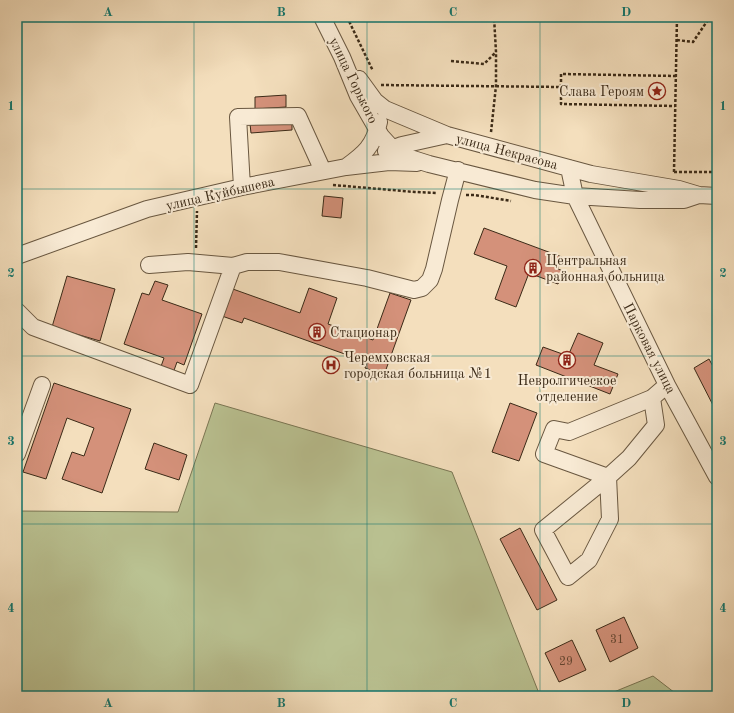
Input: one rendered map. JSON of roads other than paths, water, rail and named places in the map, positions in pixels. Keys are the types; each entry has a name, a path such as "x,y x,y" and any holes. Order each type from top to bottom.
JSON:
{"street":[{"name":"улица Горького","path":"322,17 342,57 358,96 381,136 392,148 410,158 429,164"},
{"name":"улица Некрасова","path":"342,57 359,78 378,96 385,108 447,135 591,174 679,189 699,195 717,196"},
{"path":"346,167 368,150 378,129 380,111 378,96"},
{"path":"242,187 238,117 298,116 324,178"},
{"path":"346,167 392,148 447,135"},
{"name":"улица Куйбышева","path":"17,256 147,209 242,187 324,178 346,167 389,162 429,164"},
{"name":"улица Некрасова","path":"429,164 535,190 575,196 640,200 684,200 699,195"},
{"name":"Парковая улица","path":"570,168 575,196 667,385 717,477"},
{"path":"149,265 188,262 233,266 247,262 279,262 367,278 414,290 422,288 430,280 434,269 458,170"},
{"path":"17,312 33,327 190,385 233,266"},
{"path":"17,454 42,385"},
{"path":"608,477 544,454 554,429 569,432 652,398 667,385"},
{"path":"608,477 610,519 589,560 568,577 543,530 629,458 656,425 652,398"}],"place":[{"name":"Слава Героям","path":"657,91"},
{"name":"Центральная районная больница","path":"533,268"},
{"name":"Стационар","path":"317,332"},
{"name":"Невролгическое отделение","path":"567,360"},
{"name":"Черемховская городская больница №1","path":"331,365"}]}
